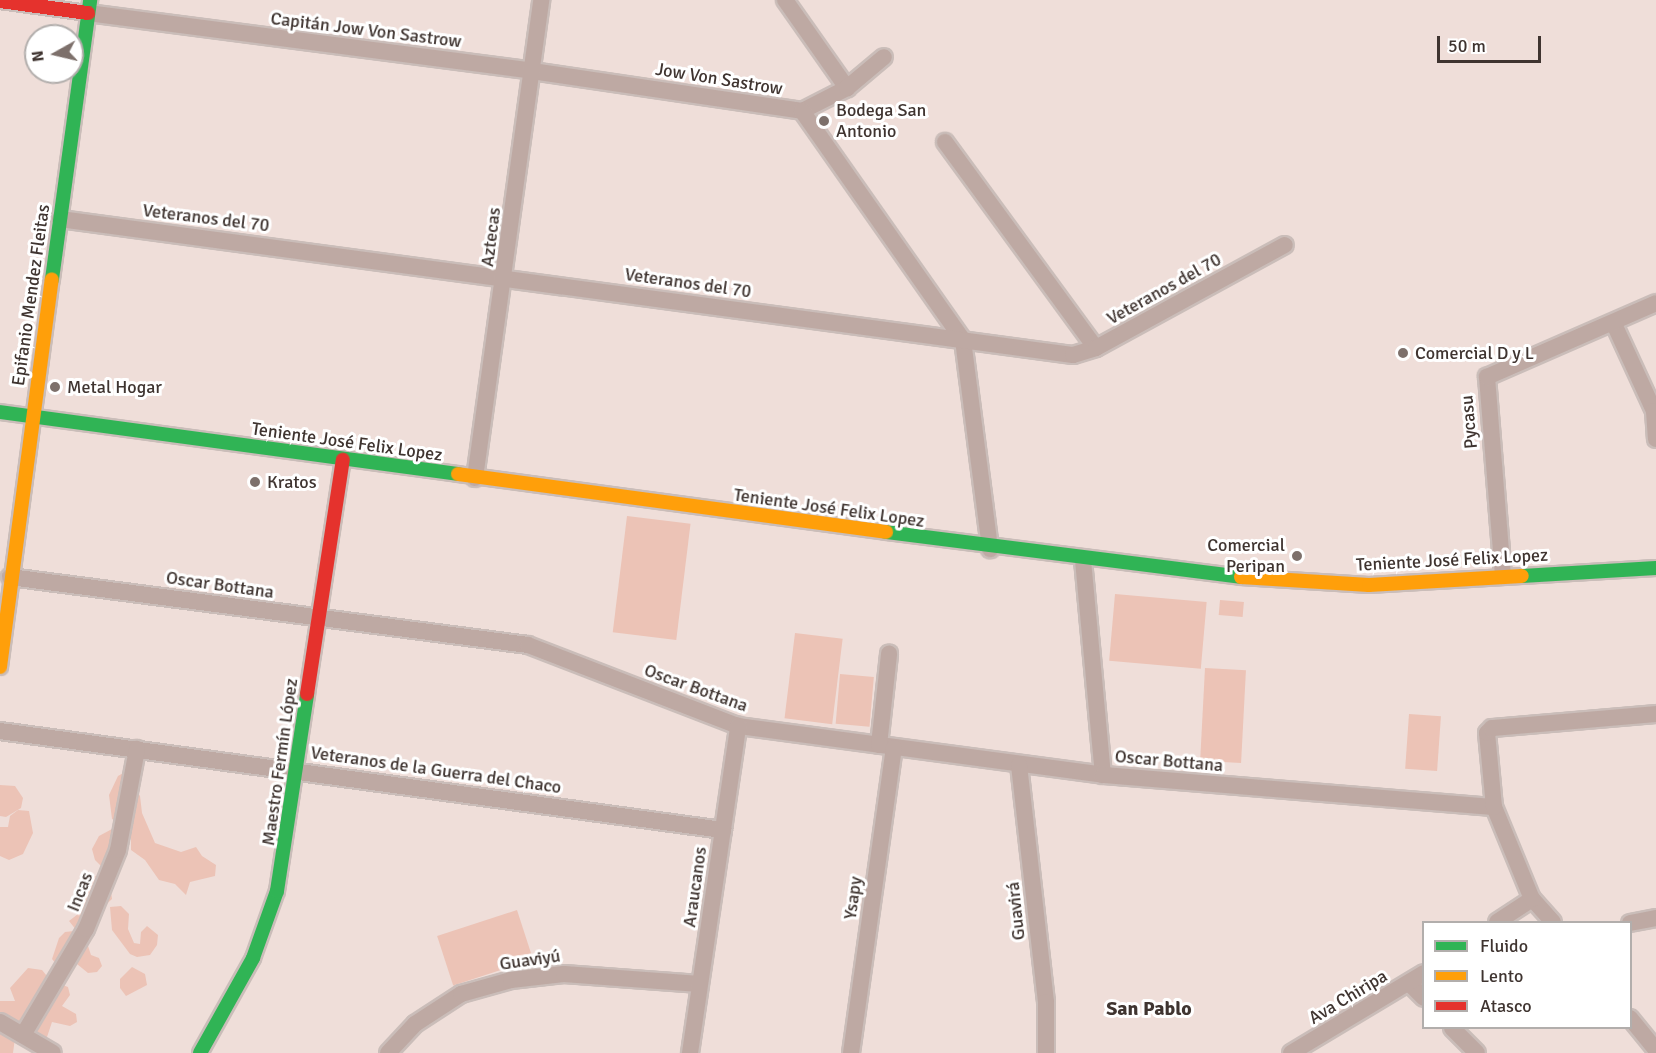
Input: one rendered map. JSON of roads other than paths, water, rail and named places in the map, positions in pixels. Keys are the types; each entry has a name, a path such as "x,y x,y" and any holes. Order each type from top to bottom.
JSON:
{"main road":[{"path":"0,1 89,7"},
{"name":"Epifanio Mendez Fleitas","path":"0,667 5,576 31,416 89,7"},
{"name":"Teniente José Felix Lopez","path":"0,412 990,549 1198,574 1369,585 1656,568"},
{"name":"Maestro Fermín López","path":"200,1053 253,958 272,908 298,770 343,460"}],"street":[{"name":"Aztecas","path":"476,478 541,0"},
{"path":"785,0 847,88"},
{"name":"Capitán Jow Von Sastrow","path":"89,7 532,71"},
{"name":"Jow Von Sastrow","path":"532,71 802,111 847,88 884,57"},
{"path":"802,111 963,340 990,549"},
{"path":"945,142 1096,348"},
{"name":"Veteranos del 70","path":"60,219 1073,355 1096,348 1285,245"},
{"name":"Pycasu","path":"1503,576 1487,377 1614,324 1656,303"},
{"path":"1614,324 1655,411 1656,439"},
{"path":"1083,560 1103,776"},
{"name":"Oscar Bottana","path":"5,576 528,645 738,726 1103,776 1494,807"},
{"name":"Ysapy","path":"851,1053 887,747 889,654"},
{"path":"1552,921 1532,899 1494,807 1487,733 1492,728 1656,714"},
{"name":"Araucanos","path":"690,1053 738,726"},
{"name":"Veteranos de la Guerra del Chaco","path":"0,731 723,830"},
{"name":"Incas","path":"23,1035 86,929 118,850 137,749"},
{"name":"Guavirá","path":"1019,765 1046,1002 1046,1053"},
{"path":"1499,921 1532,899"},
{"path":"1632,924 1656,918"},
{"name":"Guaviyú","path":"388,1053 415,1024 461,994 511,980 564,974 700,984"},
{"name":"Ava Chiripa","path":"1291,1053 1422,974"},
{"path":"1409,983 1422,997"},
{"path":"1632,1020 1656,1050"},
{"path":"0,1022 53,1053"},
{"path":"1453,1029 1478,1053"}],"place":[{"name":"Bodega San Antonio","path":"824,121"},
{"name":"Comercial D y L","path":"1403,353"},
{"name":"Metal Hogar","path":"55,387"},
{"name":"Kratos","path":"255,482"},
{"name":"Comercial Peripan","path":"1297,556"}],"district":[{"name":"San Pablo","path":"1149,1008"}]}
